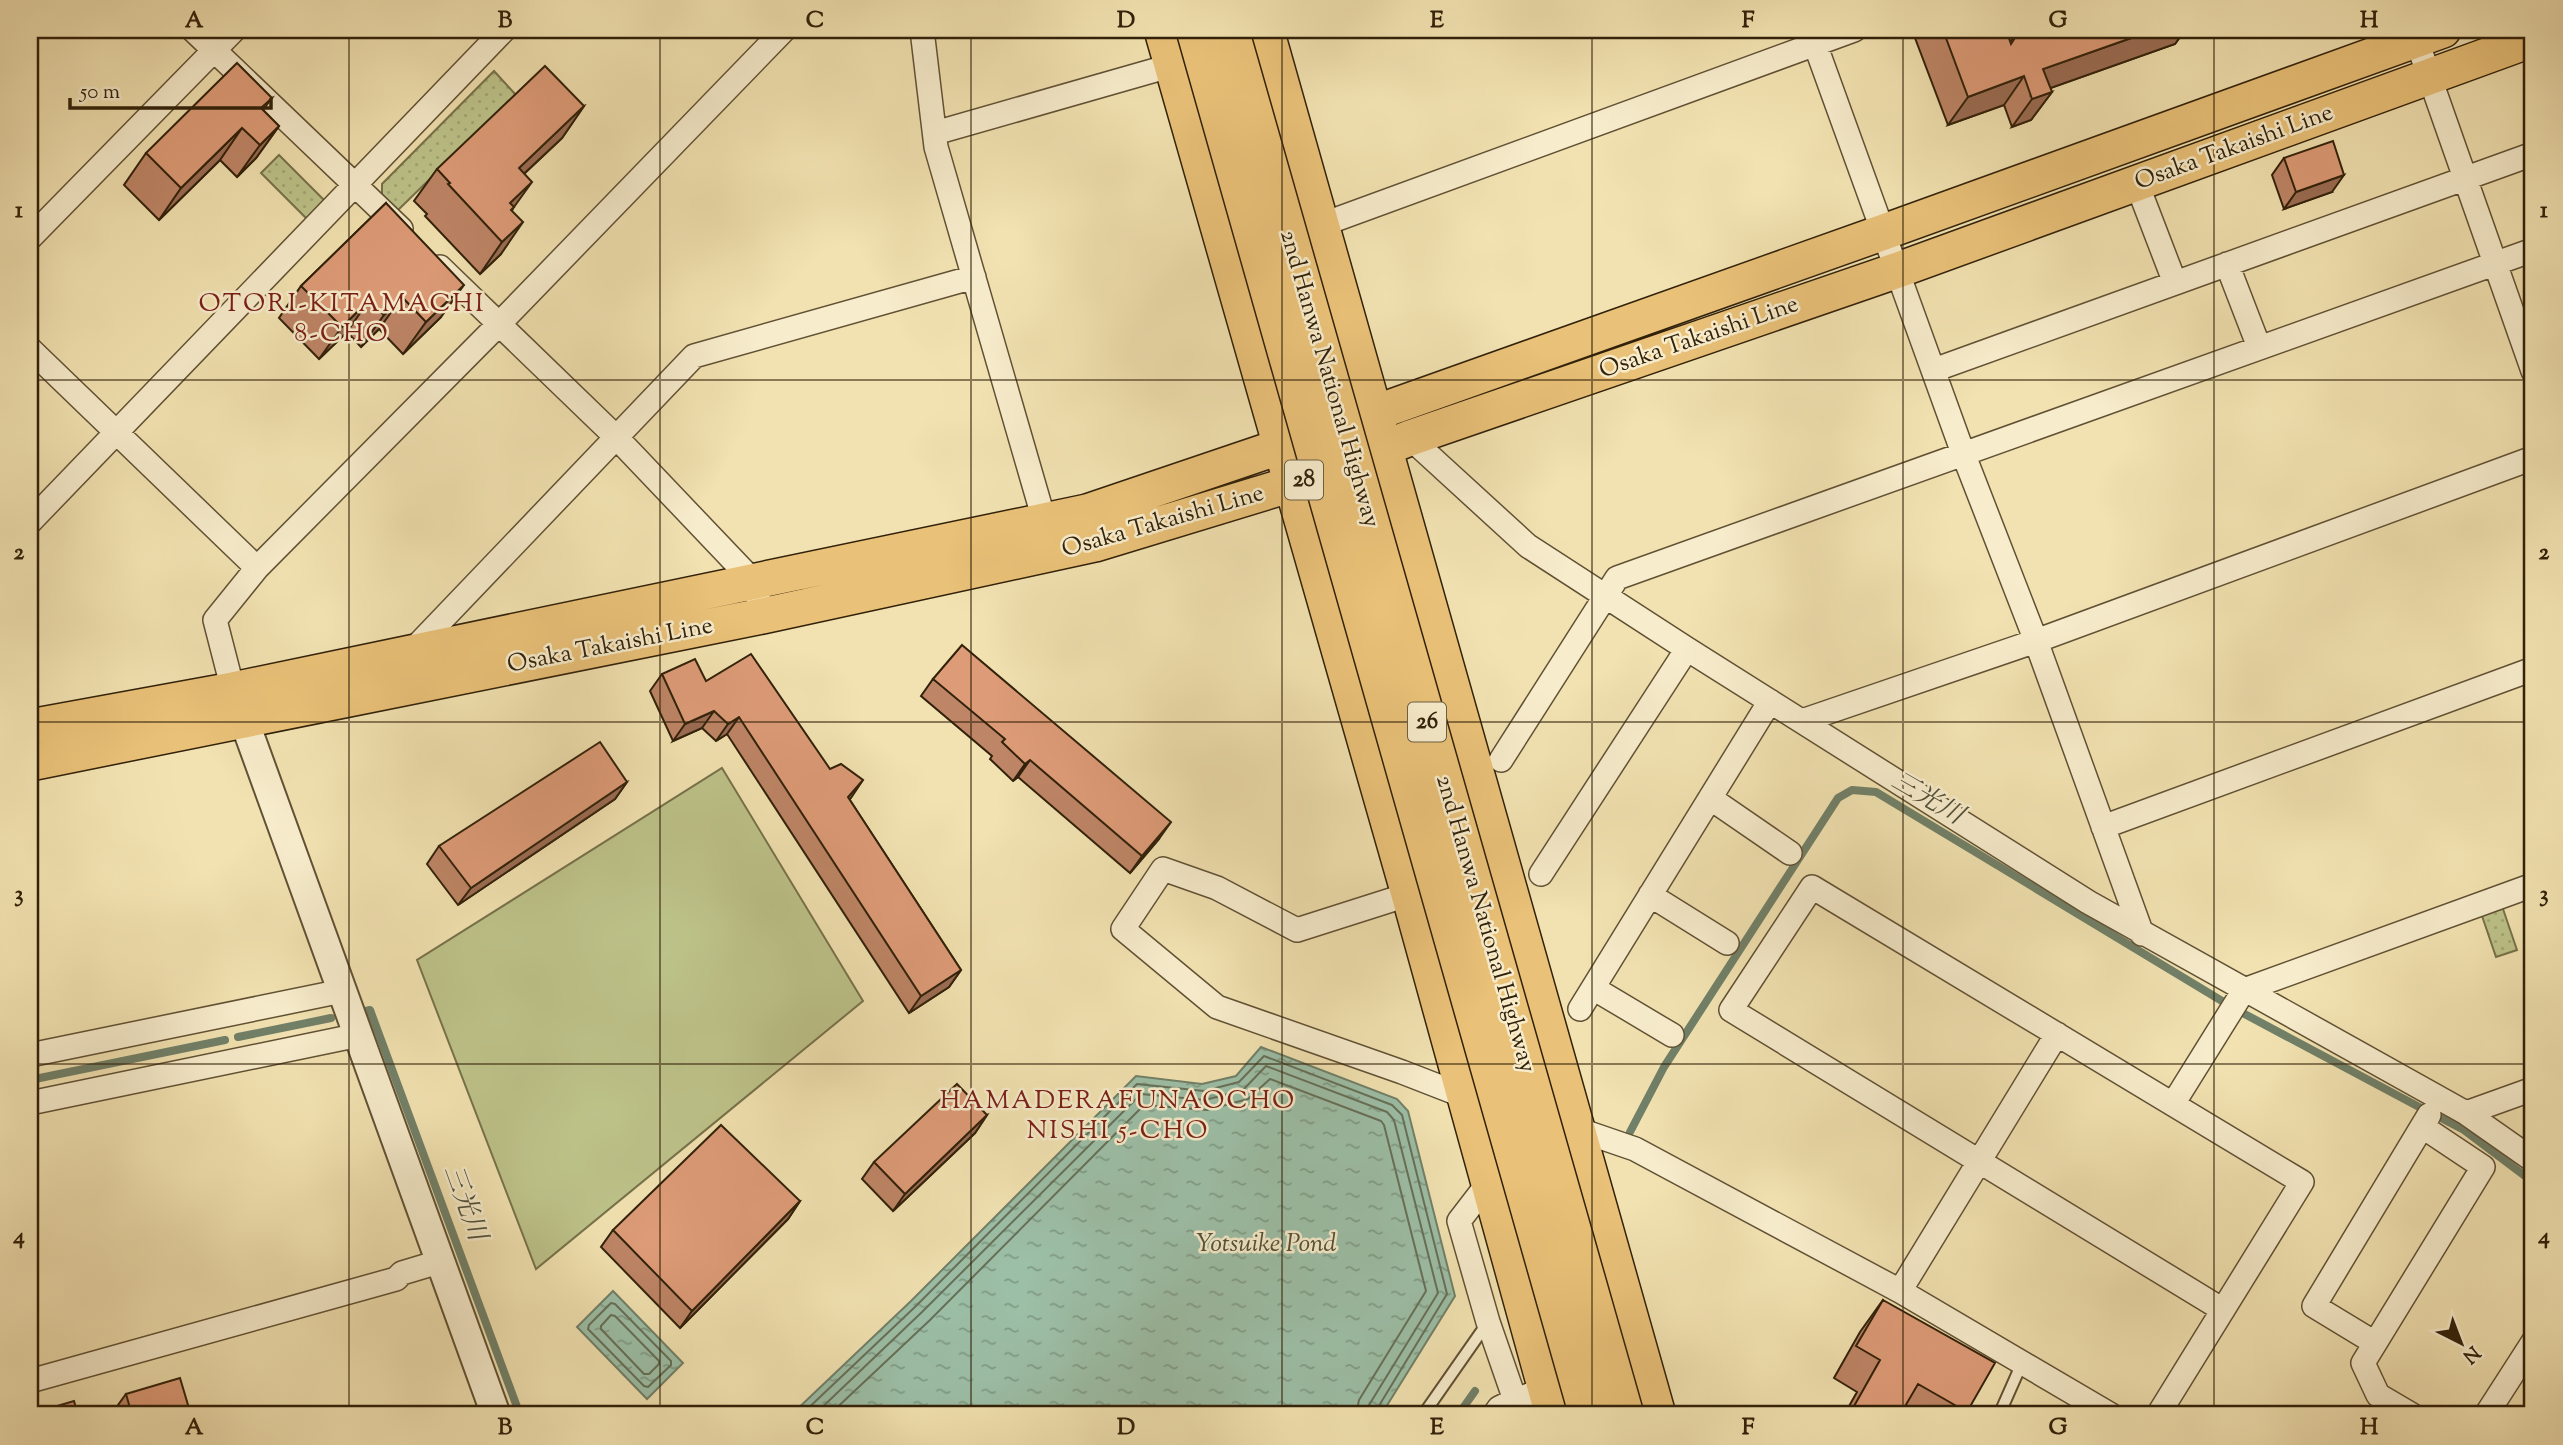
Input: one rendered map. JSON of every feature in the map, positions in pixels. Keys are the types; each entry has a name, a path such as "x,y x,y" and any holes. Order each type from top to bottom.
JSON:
{"highway":[{"path":"1163,30 1467,1099 1489,1182 1538,1401"},
{"name":"2nd Hanwa National Highway","path":"1195,30 1588,1415"},
{"name":"2nd Hanwa National Highway","path":"1230,30 1625,1415"},
{"name":"26","path":"1267,30 1375,412 1398,444 1575,1128 1657,1415"}],"main road":[{"name":"Osaka Takaishi Line","path":"30,727 238,705 759,599 1087,512 1282,446 1884,232 2424,33"},
{"name":"Osaka Takaishi Line","path":"30,763 238,705 410,653 1095,544 1292,484 1398,444 1898,270 2533,39"}],"street":[{"path":"192,30 615,437 759,599"},
{"path":"30,238 234,30"},
{"path":"30,522 503,30"},
{"path":"496,1415 238,705 215,620 257,568 499,324 784,30"},
{"path":"922,30 936,147 1045,523"},
{"path":"1321,225 1812,37 1854,30"},
{"path":"2424,33 2430,76 2533,371"},
{"path":"1812,37 2142,934"},
{"path":"935,133 1173,65"},
{"path":"1934,370 2533,154"},
{"path":"2137,184 2175,283"},
{"path":"1501,760 1617,578 2533,250"},
{"path":"2227,264 2259,347"},
{"path":"410,653 694,356 974,277"},
{"path":"30,349 257,568"},
{"path":"1398,444 1528,546 1687,649 2241,995 2466,1112 2533,1160"},
{"path":"1802,721 2036,641 2533,458"},
{"path":"1541,874 1687,649"},
{"path":"2103,827 2533,669"},
{"path":"1580,1009 1770,701"},
{"path":"1710,798 1790,853"},
{"path":"1410,894 1297,930 1217,888 1163,869 1123,929 1217,1007 1402,1072 1467,1099 1575,1128 1635,1149 1900,1291 2111,1415"},
{"path":"2173,1104 2241,995 2533,885"},
{"path":"2158,1415 2223,1310 2302,1182 1812,887 1731,1010 2223,1310"},
{"path":"1650,895 1727,943"},
{"path":"1594,988 1672,1035"},
{"path":"30,1055 344,995"},
{"path":"30,1102 358,1034"},
{"path":"1900,1291 2057,1034"},
{"path":"2466,1112 2533,1089"},
{"path":"2375,1343 2314,1306 2439,1097"},
{"path":"2412,1415 2378,1395 2363,1363 2483,1167 2423,1127"},
{"path":"1489,1182 1460,1221 1488,1322 1538,1401 1499,1408 1494,1415"},
{"path":"30,1381 396,1279 402,1273 442,1261"},
{"path":"2486,1415 2533,1342"}],"lane":[{"path":"1423,1415 1488,1322"},
{"path":"1999,1415 2022,1363"}],"shaded area":[{"path":"494,71 516,95 397,211 382,197 382,184"},
{"path":"279,155 325,201 307,219 261,173"},
{"path":"722,768 863,1001 536,1269 417,960"},
{"path":"2502,906 2517,950 2496,957 2481,913"}],"water":[{"name":"Yotsuike Pond","path":"1261,1047 1397,1099 1408,1111 1455,1296 1381,1415 791,1415 911,1301 1136,1076 1202,1084 1236,1076"},
{"path":"613,1291 683,1363 647,1399 577,1327"}],"building":[{"path":"1943,30 2006,30 2011,44 2020,30 2154,30 2043,69 2052,92 2032,99 2024,76 1968,97"},
{"path":"237,63 272,98 261,108 279,126 260,145 242,128 181,188 146,153"},
{"path":"545,66 584,106 519,168 532,182 510,203 514,207 511,210 523,222 502,242 437,169"},
{"path":"2333,141 2344,175 2296,192 2284,158"},
{"path":"386,203 464,285 426,322 402,297 384,315 369,300 342,327 301,286"},
{"path":"962,645 1171,822 1142,856 1030,760 1025,764 1002,742 1005,739 933,679"},
{"path":"751,654 830,769 841,764 863,780 848,797 961,970 921,996 739,717 728,724 714,711 685,724 662,674 695,659 706,681"},
{"path":"600,742 627,782 471,888 439,846"},
{"path":"957,1084 987,1115 905,1194 874,1162"},
{"path":"721,1125 800,1201 692,1311 613,1230"},
{"path":"1883,1300 1995,1363 1967,1412 1918,1384 1900,1415 1849,1415 1880,1360 1856,1346"},
{"path":"180,1378 191,1415 132,1415 126,1394"},
{"path":"74,1401 78,1415 30,1415 30,1414"}],"waterway":[{"name":"三光川","path":"1630,1132 1664,1067 1838,798 1852,790 1876,792 2222,1001"},
{"name":"三光川","path":"366,1011 370,1010 520,1415"},
{"name":"三光川","path":"2239,1011 2421,1108"},
{"name":"三光川","path":"238,1037 331,1018"},
{"name":"三光川","path":"30,1080 225,1040"},
{"name":"三光川","path":"2439,1117 2464,1130 2533,1182"},
{"name":"三光川","path":"1458,1415 1475,1391"}],"district":[{"name":"OTORI-KITAMACHI 8-CHO","path":"342,319"},
{"name":"HAMADERAFUNAOCHO NISHI 5-CHO","path":"1118,1116"}]}
